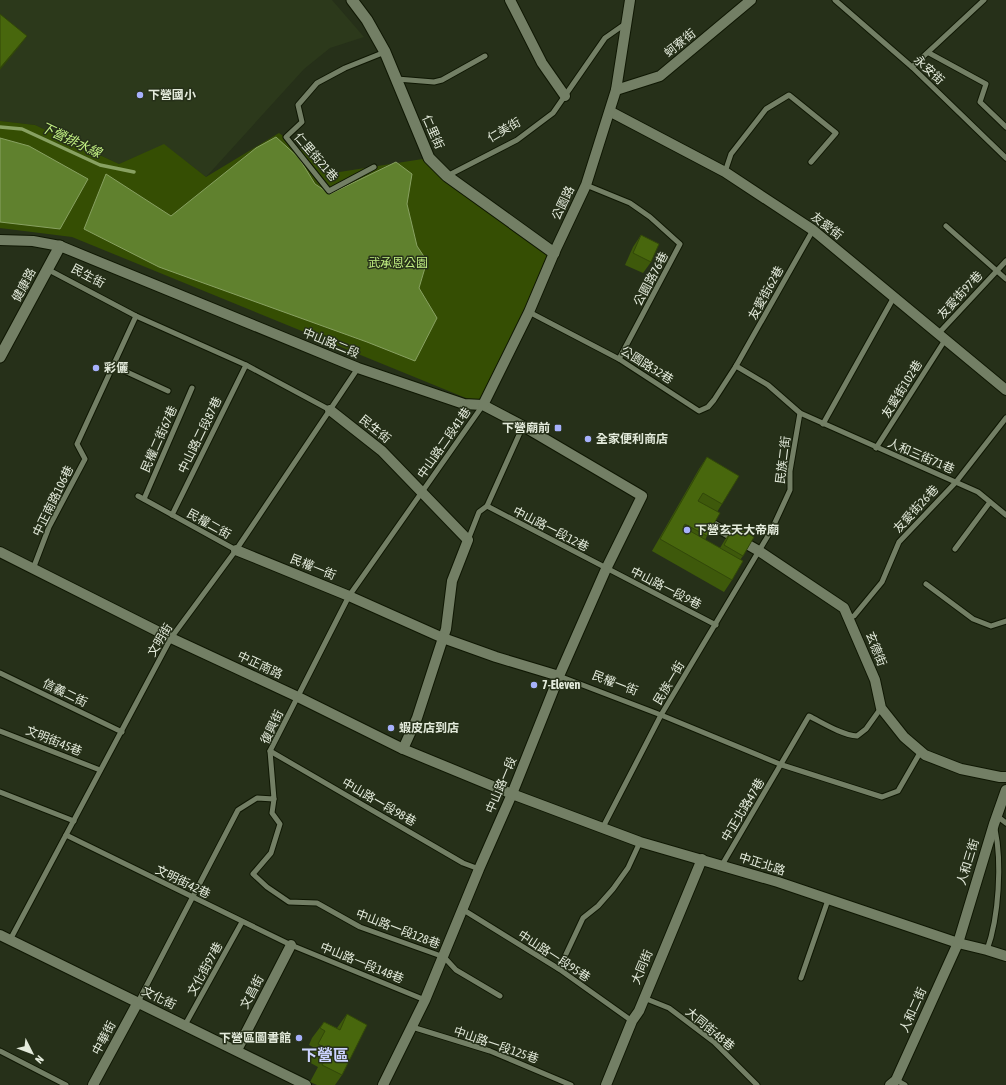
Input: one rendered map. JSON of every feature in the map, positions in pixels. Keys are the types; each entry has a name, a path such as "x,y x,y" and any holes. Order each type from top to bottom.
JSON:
{"street":[{"name":"仁里街","path":"352,0 367,20 385,52 429,158 447,176 554,253"},
{"path":"510,0 542,63 565,96"},
{"name":"公園路","path":"483,405 529,312 554,253 586,185 611,112 616,90 630,0"},
{"name":"蚵寮街","path":"616,90 660,76 751,0"},
{"name":"友愛街","path":"611,112 725,172 813,230 1006,390"},
{"name":"中山路二段","path":"0,240 33,241 60,246 358,368 464,404 483,405 523,426 642,496"},
{"name":"健康路","path":"0,357 60,246"},
{"name":"民生街","path":"330,410 382,452 468,540"},
{"name":"中山路一段","path":"383,1085 425,1000 444,957 462,909 512,794 559,676 606,569 642,496"},
{"name":"玄德街","path":"713,525 759,551 844,608 875,680 881,708 904,737 925,755 961,769 1000,778 1006,777"},
{"path":"403,749 417,718 446,629 452,581 468,540"},
{"name":"民權一街","path":"236,550 349,596 443,638 559,676"},
{"name":"中正南路","path":"0,552 171,638 298,697 403,749 512,794"},
{"name":"人和三街","path":"958,943 995,820 1006,790"},
{"name":"中正北路","path":"512,794 640,842 722,865 958,943 1006,956"},
{"name":"大同街","path":"606,1085 632,1021 639,1011 702,859"},
{"name":"文化街","path":"0,935 306,1085"},
{"name":"人和二街","path":"897,1083 958,943"},
{"name":"文昌街","path":"237,1050 291,945"},
{"name":"中華街","path":"94,1085 138,1002"}],"lane":[{"name":"永安街","path":"835,0 912,67 1006,158"},
{"path":"912,67 929,53 984,0"},
{"name":"仁美街","path":"447,176 517,140 553,113 605,38 626,24"},
{"name":"仁里街21巷","path":"374,167 329,191 286,138 302,122 298,105 316,83 345,68 385,52"},
{"path":"929,53 986,84 980,102 1006,127"},
{"path":"396,79 434,82 442,80 485,56"},
{"path":"725,172 731,154 766,109 789,95 836,133 811,162"},
{"name":"公園路76巷","path":"586,185 630,203 650,217 680,244 620,358"},
{"name":"友愛街97巷","path":"946,226 1006,279"},
{"name":"友愛街62巷","path":"736,366 813,230"},
{"name":"友愛街97巷","path":"941,337 1006,261"},
{"name":"民生街","path":"47,268 136,316 246,365 330,410"},
{"path":"823,424 894,297"},
{"name":"公園路32巷","path":"529,312 620,358 700,411 708,407 714,400 736,366"},
{"path":"136,316 114,366 168,391"},
{"name":"友愛街102巷","path":"876,448 941,337"},
{"name":"中山路二段87巷","path":"172,515 246,365"},
{"name":"中正南路106巷","path":"34,569 49,527 85,459 77,444 114,366"},
{"name":"人和三街71巷","path":"736,366 768,385 800,414 978,492 1006,515"},
{"name":"文明街","path":"10,940 171,638 236,550 358,368"},
{"name":"民權二街67巷","path":"144,499 192,388"},
{"name":"中山路二段41巷","path":"422,492 483,405"},
{"name":"民族二街","path":"759,551 772,529 790,490 790,472 800,414"},
{"name":"友愛街26巷","path":"848,618 854,616 882,582 899,542 956,482 1006,418"},
{"path":"468,540 479,512 486,506 523,426"},
{"name":"復興街","path":"274,799 270,751 349,596 422,492"},
{"name":"民權二街","path":"138,496 236,550"},
{"path":"955,549 990,502"},
{"name":"中山路一段12巷","path":"486,506 606,569"},
{"name":"民族一街","path":"602,829 661,715 759,551"},
{"name":"中山路一段9巷","path":"606,569 716,625"},
{"path":"926,584 974,619 991,626 1006,621"},
{"name":"信義二街","path":"0,673 122,732"},
{"name":"民權一街","path":"559,676 661,715 782,765 882,797 898,791 921,751"},
{"name":"中正北路47巷","path":"722,865 782,765 808,716 846,735 857,736 866,729 881,708"},
{"name":"文明街45巷","path":"0,730 100,770"},
{"name":"中山路一段98巷","path":"270,751 463,863 479,869"},
{"path":"0,792 74,821"},
{"path":"138,1002 238,810 257,798 274,799"},
{"name":"中山路一段128巷","path":"274,799 272,814 280,824 271,853 253,874 262,883 289,902 317,903 360,927 444,957"},
{"path":"987,950 994,930 999,851 995,820 1006,823"},
{"name":"文明街42巷","path":"66,835 291,945"},
{"path":"559,969 583,918 598,906 613,889 628,868 640,842"},
{"path":"801,978 828,900"},
{"name":"中山路一段95巷","path":"462,909 559,969 632,1021"},
{"name":"文化街97巷","path":"185,1025 242,922"},
{"name":"中山路一段148巷","path":"291,945 425,1000"},
{"path":"444,957 456,970 500,996"},
{"name":"大同街48巷","path":"644,998 669,1008 714,1042 757,1085"},
{"name":"中山路一段125巷","path":"412,1027 490,1052 571,1085"},
{"path":"0,1051 66,1085"}],"shaded area":[{"name":"下營國小","path":"0,0 332,0 364,37 330,48 304,69 206,177 164,145 119,164 35,125 0,121"},
{"path":"276,137 299,158 315,184 330,194 396,162 412,174 407,204 417,246 427,261 419,288 437,318 415,361 367,342 159,267 84,229 106,174 171,216 256,148"},
{"path":"0,138 29,146 88,179 60,229 0,222"}],"green space":[{"name":"武承恩公園","path":"0,121 35,125 119,164 164,144 206,177 279,133 333,173 429,158 554,253 483,405 72,237 0,228"}],"building":[{"path":"0,14 27,36 0,68"},
{"path":"641,235 659,244 651,262 633,253"},
{"name":"下營玄天大帝廟","path":"707,457 739,476 722,504 703,493 698,501 720,513 707,536 685,524 683,527 743,561 732,580 660,539"},
{"path":"734,526 754,537 743,556 724,545"},
{"path":"347,1014 367,1025 342,1075 322,1065 330,1050 318,1044 325,1031 320,1028 324,1022 340,1030"}],"waterway":[{"name":"下營排水線","path":"0,127 22,129 100,165 134,172"}],"place":[{"name":"下營國小","path":"140,95"},
{"name":"彩儷","path":"96,368"},
{"name":"下營廟前","path":"558,428"},
{"name":"全家便利商店","path":"588,439"},
{"name":"下營玄天大帝廟","path":"687,530"},
{"name":"7-Eleven","path":"534,685"},
{"name":"蝦皮店到店","path":"391,728"},
{"name":"下營區圖書館","path":"299,1038"}],"district":[{"name":"下營區","path":"325,1055"}]}
